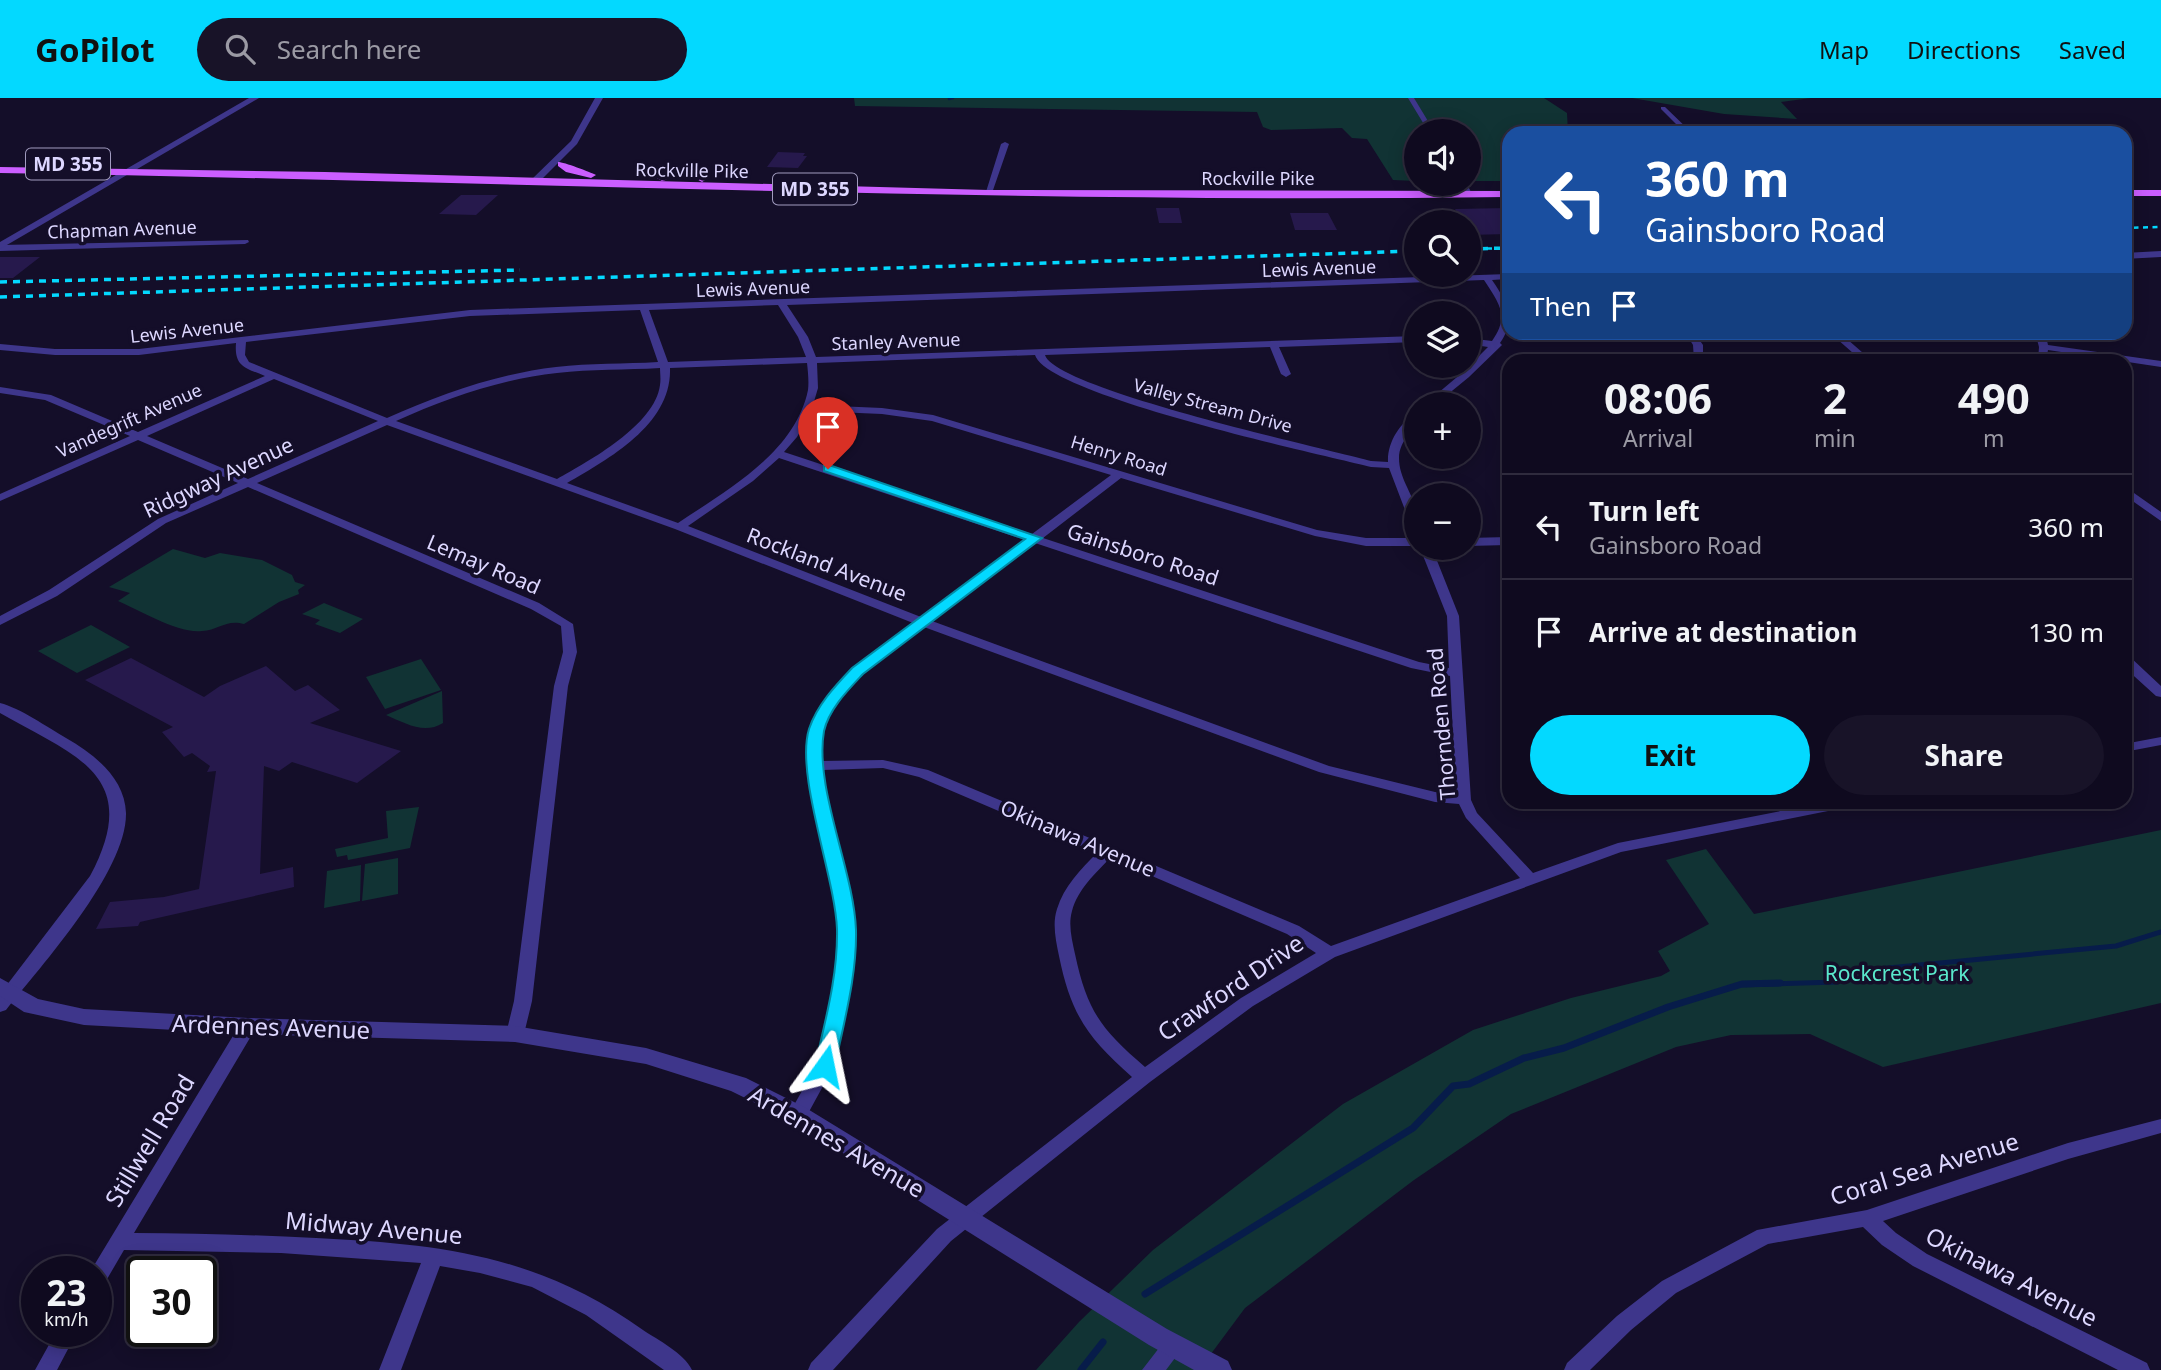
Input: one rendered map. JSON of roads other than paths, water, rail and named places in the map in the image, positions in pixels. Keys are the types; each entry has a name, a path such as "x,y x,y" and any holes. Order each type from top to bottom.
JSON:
{"main road":[{"path":"562,160 569,170 594,176"},
{"name":"Rockville Pike","path":"0,163 991,189 1404,188"},
{"name":"Rockville Pike","path":"0,170 543,178 594,176 991,189"},
{"name":"Rockville Pike","path":"1481,188 1502,187"},
{"path":"2132,187 2161,187"},
{"name":"Rockville Pike","path":"1481,190 1502,193"},
{"path":"2132,193 2161,193"}],"street":[{"path":"0,247 244,98"},
{"path":"137,165 151,161 255,98"},
{"path":"543,178 562,160 586,124 598,98"},
{"path":"1411,98 1424,119"},
{"path":"1663,108 1682,126"},
{"path":"991,189 1006,144"},
{"name":"Chapman Avenue","path":"0,247 244,242"},
{"path":"2132,256 2161,254"},
{"name":"Lewis Avenue","path":"0,347 55,352 139,352 427,316 1502,276"},
{"path":"1486,277 1502,303"},
{"path":"679,527 731,492 778,454 810,408 814,377 812,359 807,344 781,303"},
{"path":"557,484 617,448 651,416 665,386 664,365 644,308"},
{"path":"1444,392 1497,345 1502,335"},
{"name":"Stanley Avenue","path":"386,421 442,397 513,377 557,370 1404,339"},
{"path":"1842,340 1859,354"},
{"path":"2043,340 2043,354"},
{"name":"Rockland Avenue","path":"241,341 240,355 245,364 386,421 679,527 923,622 1324,769 1435,797 1464,800"},
{"path":"1273,343 1286,374"},
{"path":"1481,343 1497,345"},
{"path":"2045,347 2093,354"},
{"name":"Valley Stream Drive","path":"1039,351 1042,361 1047,365 1122,399 1371,464 1391,465"},
{"path":"2132,360 2161,364"},
{"name":"Vandegrift Avenue","path":"0,498 273,376"},
{"name":"Lemay Road","path":"0,390 47,397 244,484 535,606 567,624 570,652 561,686 523,1000 515,1034"},
{"name":"Henry Road","path":"810,408 882,411 933,418 1339,539 1404,542"},
{"name":"Ridgway Avenue","path":"0,621 52,593 162,521 386,421"},
{"path":"1404,427 1393,447 1391,465 1404,495"},
{"name":"Gainsboro Road","path":"778,454 1416,665 1457,673"},
{"path":"798,1114 825,1066 846,965 846,926 816,766 817,730 834,695 857,671 1120,474"},
{"path":"2132,495 2161,518"},
{"path":"1481,542 1502,541"},
{"name":"Thornden Road","path":"1431,560 1453,616 1464,800 1471,815 1530,878"},
{"path":"2132,666 2161,693"},
{"path":"0,707 99,769 113,787 118,816 114,845 100,878 3,995"},
{"path":"2132,746 2161,741"},
{"name":"Okinawa Avenue","path":"816,766 883,764 923,773 1293,930 1329,953"},
{"name":"Crawford Drive","path":"819,1370 944,1235 1144,1077 1247,1002 1329,953 1618,848 1807,809"},
{"path":"1108,851 1077,884 1065,911 1062,929 1075,999 1099,1038 1144,1077"},
{"name":"Ardennes Avenue","path":"3,995 32,1006 84,1017 248,1026 515,1034 646,1056 738,1084 798,1114 1174,1346 1219,1370"},
{"name":"Stillwell Road","path":"110,1256 248,1026"},
{"name":"Coral Sea Avenue","path":"1574,1370 1624,1323 1669,1287 1764,1236 1867,1219 2068,1151 2161,1126"},
{"name":"Okinawa Avenue","path":"1867,1219 1889,1239 1920,1260 2139,1370"},
{"name":"Midway Avenue","path":"118,1242 195,1241 389,1250 475,1261 537,1280 579,1299 633,1334 681,1370"},
{"path":"390,1370 434,1255"},
{"path":"1153,1370 1174,1346"},
{"path":"46,1370 59,1347"}],"waterway":[{"path":"949,99 953,98"},
{"path":"1739,985 1837,982 1857,971 2116,946 2161,932"},
{"path":"1145,1294 1413,1128 1453,1086 1469,1084 1524,1058 1564,1048 1668,1007 1742,984 1780,983"},
{"path":"1081,1370 1103,1342"}],"railway":[{"path":"2132,228 2161,227"},
{"path":"1481,249 1502,248"},
{"path":"0,297 1404,251"},
{"path":"0,282 520,270"}],"park label":[{"name":"Rockcrest Park","path":"1897,973"}]}
